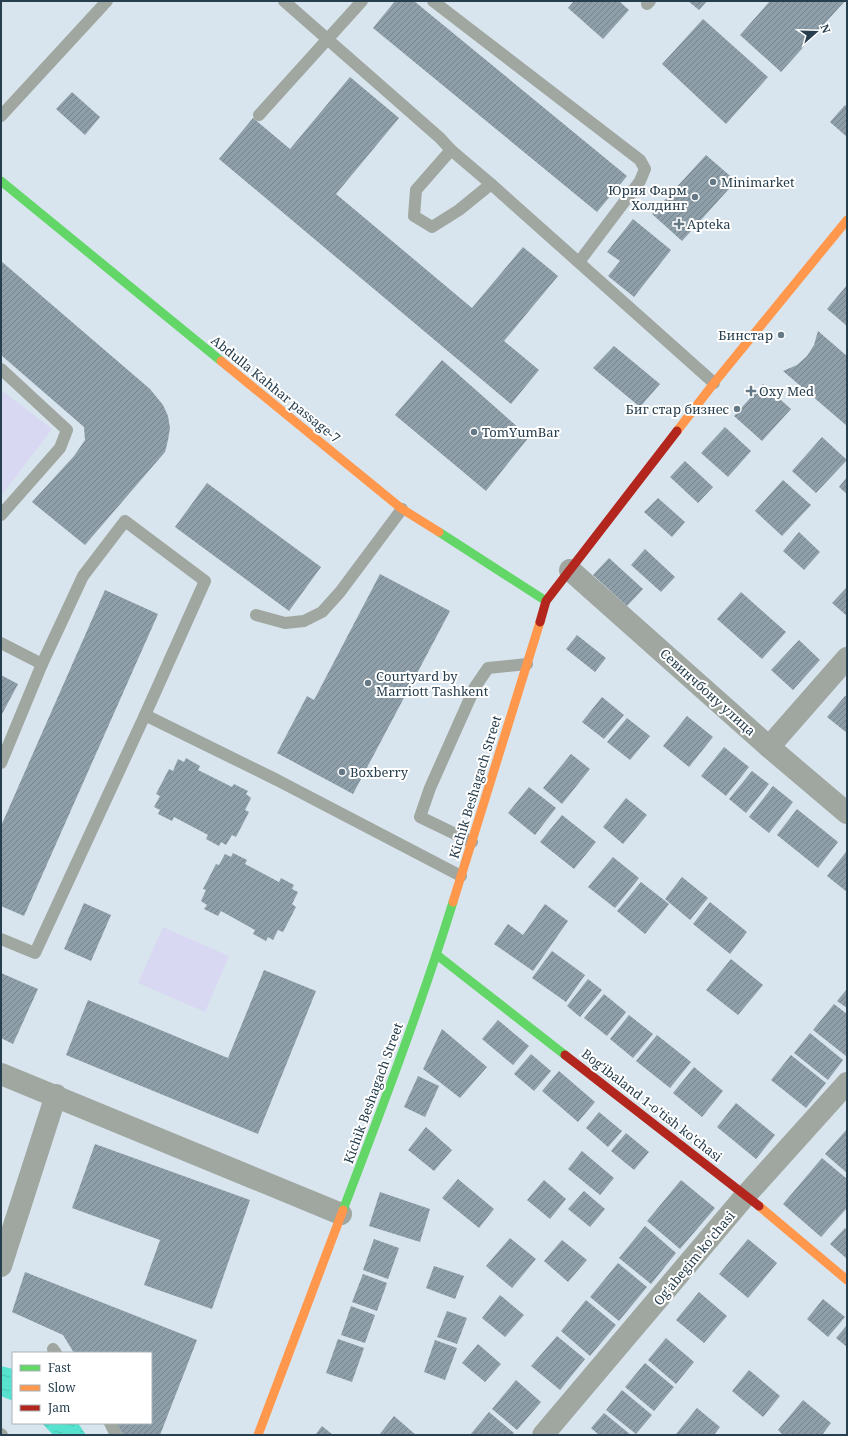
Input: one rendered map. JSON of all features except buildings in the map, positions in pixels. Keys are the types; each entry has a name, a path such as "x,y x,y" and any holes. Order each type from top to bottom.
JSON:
{"street":[{"name":"Abdulla Kahhar passage-7","path":"1,181 402,509 546,601"},
{"name":"Kichik Beshagach Street","path":"258,1435 384,1102 437,955 546,601 714,382 847,220"},
{"name":"Севинчбону улица","path":"570,570 769,747 847,813"},
{"path":"769,747 847,658"},
{"name":"Bog'ibaland 1-o'tish ko'chasi","path":"437,955 746,1195 847,1280"},
{"path":"1,1074 56,1095 341,1214"},
{"name":"Og'abegim ko'chasi","path":"544,1435 746,1195 847,1083"},
{"path":"1,1266 56,1095"}],"lane":[{"path":"1,116 107,1"},
{"path":"284,1 714,382"},
{"path":"259,115 362,1"},
{"path":"434,1 640,160 645,169 640,181 579,262"},
{"path":"451,150 416,190 414,216 432,227 459,210 492,184"},
{"path":"1,369 67,430 60,448 1,515"},
{"path":"256,615 285,623 304,621 322,612 340,592 402,509"},
{"path":"1,762 42,664 83,576 125,521 205,581 35,953 1,940"},
{"path":"1,643 42,664"},
{"path":"472,842 420,817 430,788 475,686 488,668 527,664"},
{"path":"145,715 284,784 462,876"},
{"path":"110,1424 116,1435"}],"shaded area":[{"path":"1,390 52,429 1,496"},
{"path":"163,927 229,956 205,1012 138,983"}],"water":[{"path":"1,1366 12,1369 12,1401 1,1396"},
{"path":"43,1424 79,1424 86,1435 53,1435"}],"traffic: fast":[{"path":"1,181 221,361"},
{"path":"439,532 546,601"},
{"path":"343,1210 387,1095 441,941 453,902"},
{"path":"437,955 565,1055"}],"traffic: slow":[{"path":"677,431 714,383 847,220"},
{"path":"221,361 402,509 439,532"},
{"path":"453,902 540,622"},
{"path":"759,1206 847,1280"},
{"path":"258,1435 343,1210"}],"traffic: jam":[{"path":"540,622 546,601 677,431"},
{"path":"565,1055 759,1206"}],"place":[{"name":"Minimarket","path":"713,182"},
{"name":"Юрия Фарм Холдинг","path":"695,197"},
{"name":"Apteka","path":"679,224"},
{"name":"Бинстар","path":"781,335"},
{"name":"Oxy Med","path":"751,391"},
{"name":"Биг стар бизнес","path":"737,409"},
{"name":"TomYumBar","path":"474,432"},
{"name":"Courtyard by Marriott Tashkent","path":"368,683"},
{"name":"Boxberry","path":"342,772"}]}
